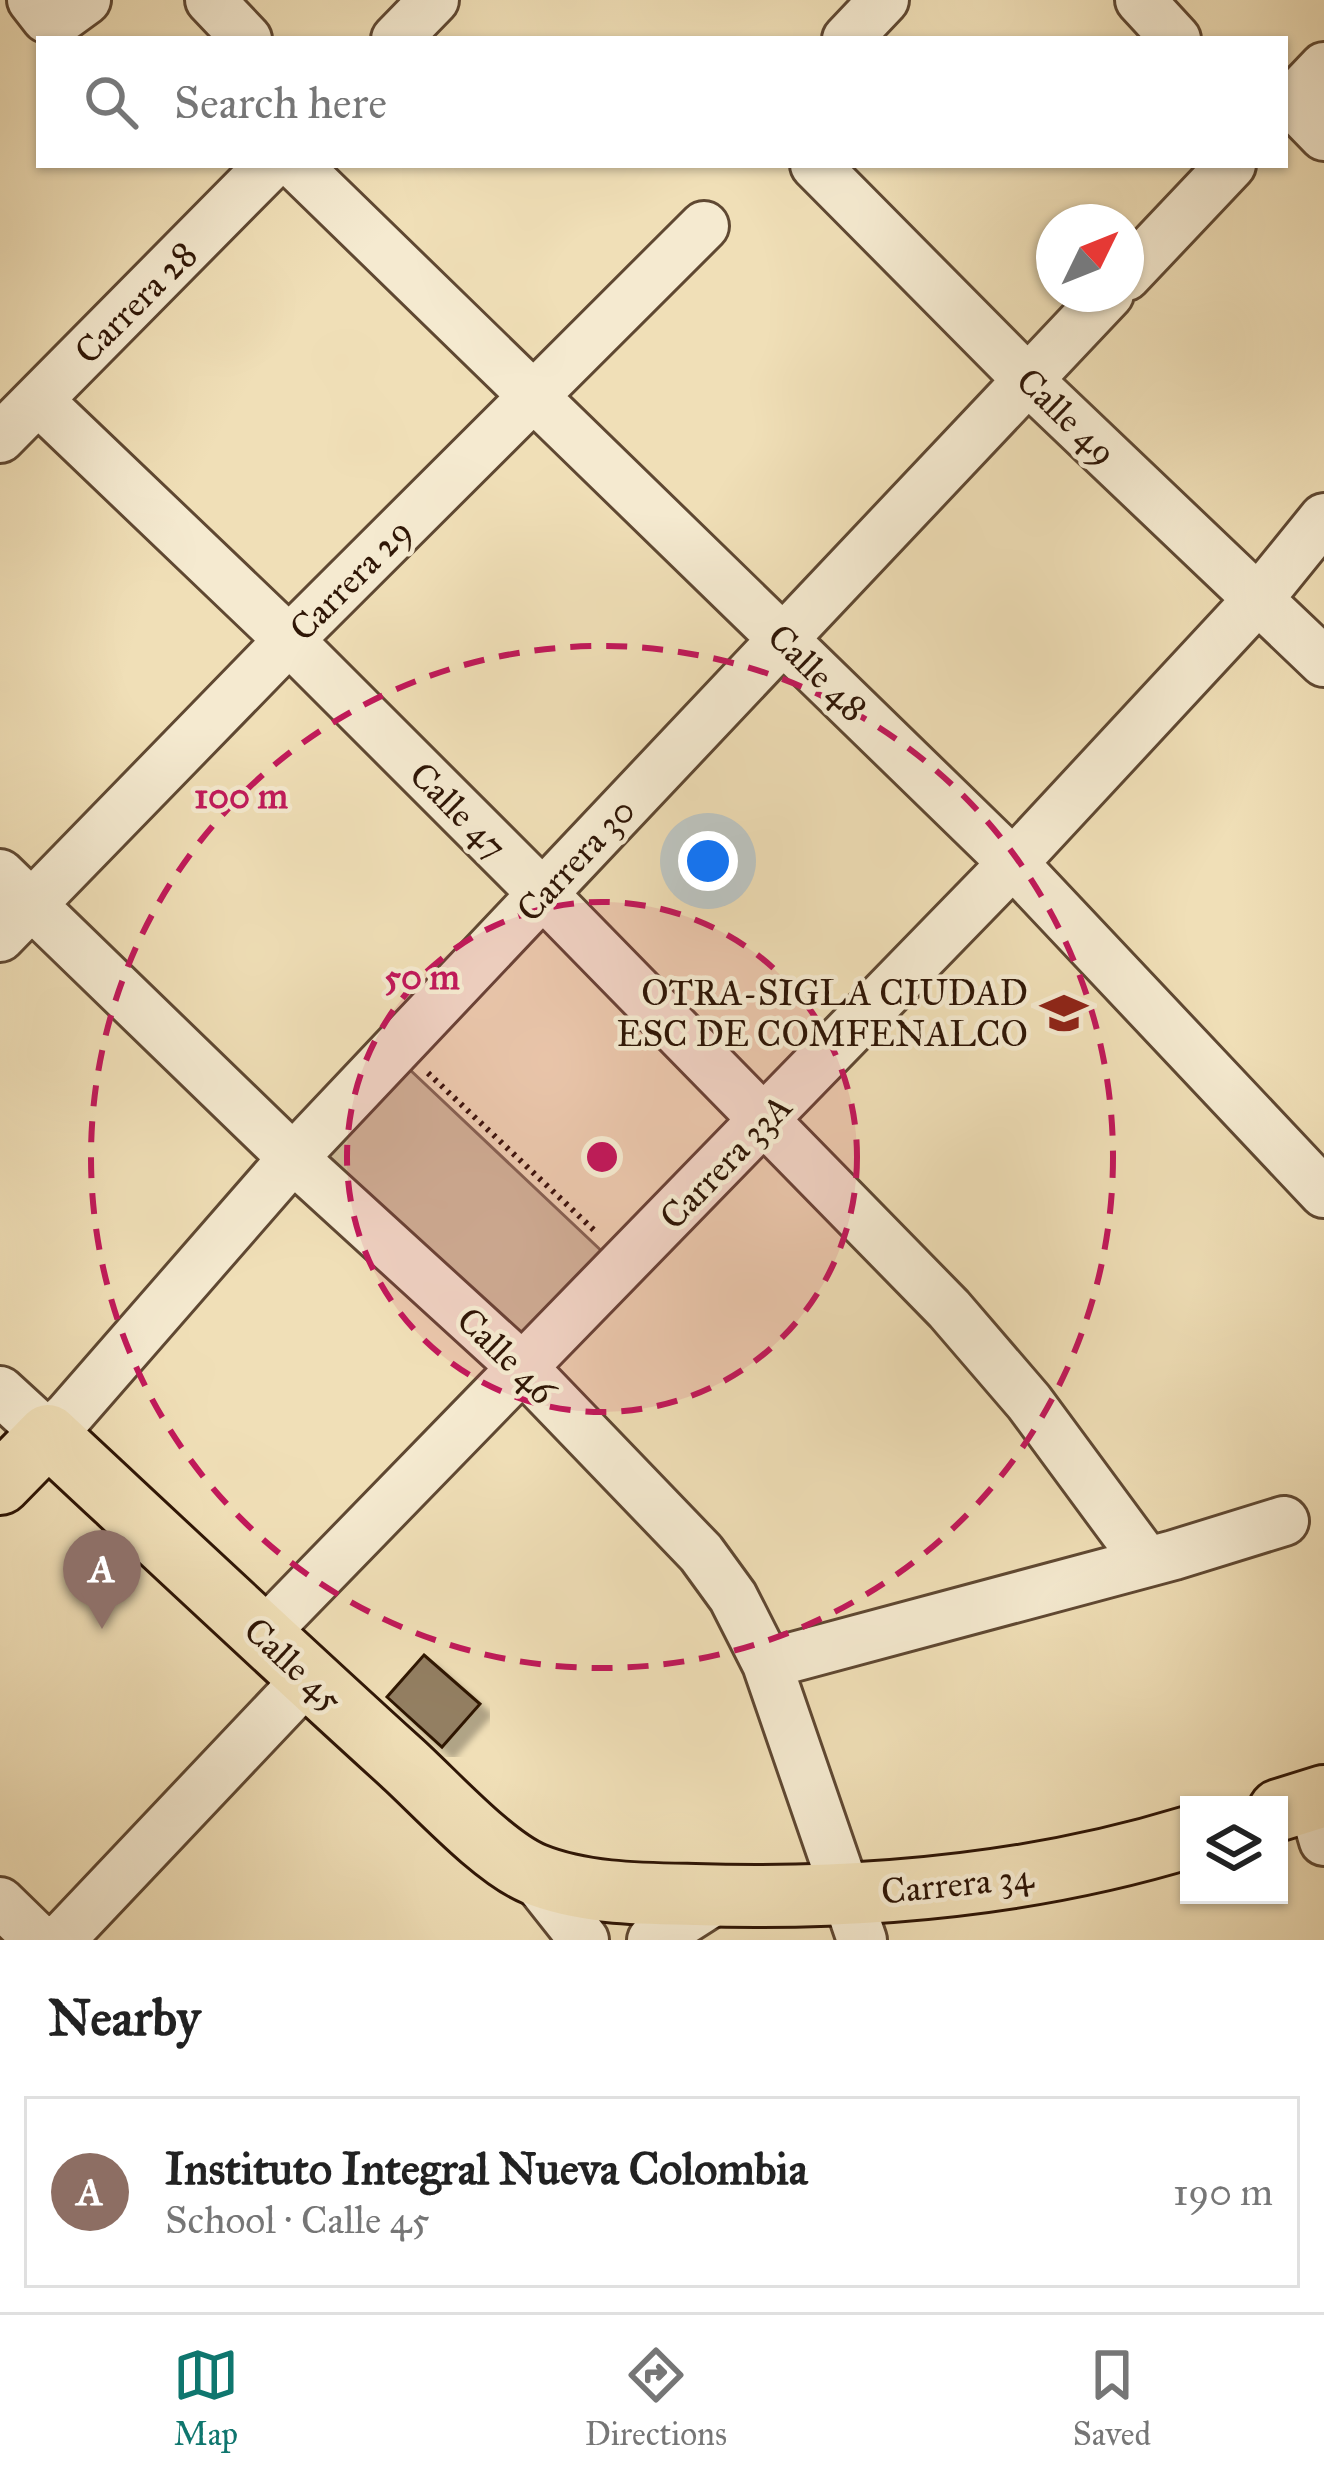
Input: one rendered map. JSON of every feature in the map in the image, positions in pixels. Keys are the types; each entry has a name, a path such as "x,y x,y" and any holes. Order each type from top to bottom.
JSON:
{"main road":[{"name":"Carrera 30","path":"0,1484 48,1435"},
{"name":"Calle 45","path":"48,1435 308,1678 474,1828 531,1873"},
{"name":"Carrera 34","path":"531,1873 578,1886 722,1896 853,1917 1113,1860 1180,1840"}],"street":[{"path":"32,0 46,18 64,16 86,0"},
{"path":"210,0 244,36"},
{"path":"399,36 434,0"},
{"path":"850,36 884,0"},
{"path":"1140,0 1173,36"},
{"path":"1300,116 1324,67"},
{"name":"Carrera 28","path":"0,438 268,168"},
{"name":"Calle 48","path":"299,168 1013,863 1324,1193"},
{"name":"Calle 49","path":"817,168 1028,380 1324,662"},
{"path":"1144,257 1228,168"},
{"name":"Carrera 29","path":"10,905 289,640 704,226"},
{"name":"Carrera 30","path":"48,1435 293,1158 1092,312"},
{"name":"Calle 47","path":"38,400 289,640 767,1119 949,1309 1030,1402 1147,1562"},
{"name":"Carrera 33A","path":"262,1635 1013,863 1259,598 1324,518"},
{"name":"Calle 46","path":"10,905 523,1368 701,1553 733,1597 766,1664 853,1917"},
{"name":"Calle 45","path":"0,1390 48,1435"},
{"path":"766,1664 1284,1521"},
{"path":"60,1940 308,1678"},
{"name":"Calle 45","path":"531,1873 584,1940"},
{"path":"652,1940 722,1896"},
{"path":"0,1902 39,1940"}],"path":[{"path":"399,1046 628,1261"}],"shaded area":[{"path":"407,1067 608,1257 525,1346 323,1155"}],"building":[{"path":"424,1655 480,1704 442,1747 387,1697"}],"place":[{"name":"OTRA-SIGLA CIUDAD ESC DE COMFENALCO","path":"1064,1013"},
{"name":"Instituto Integral Nueva Colombia","path":"102,1629"}]}
